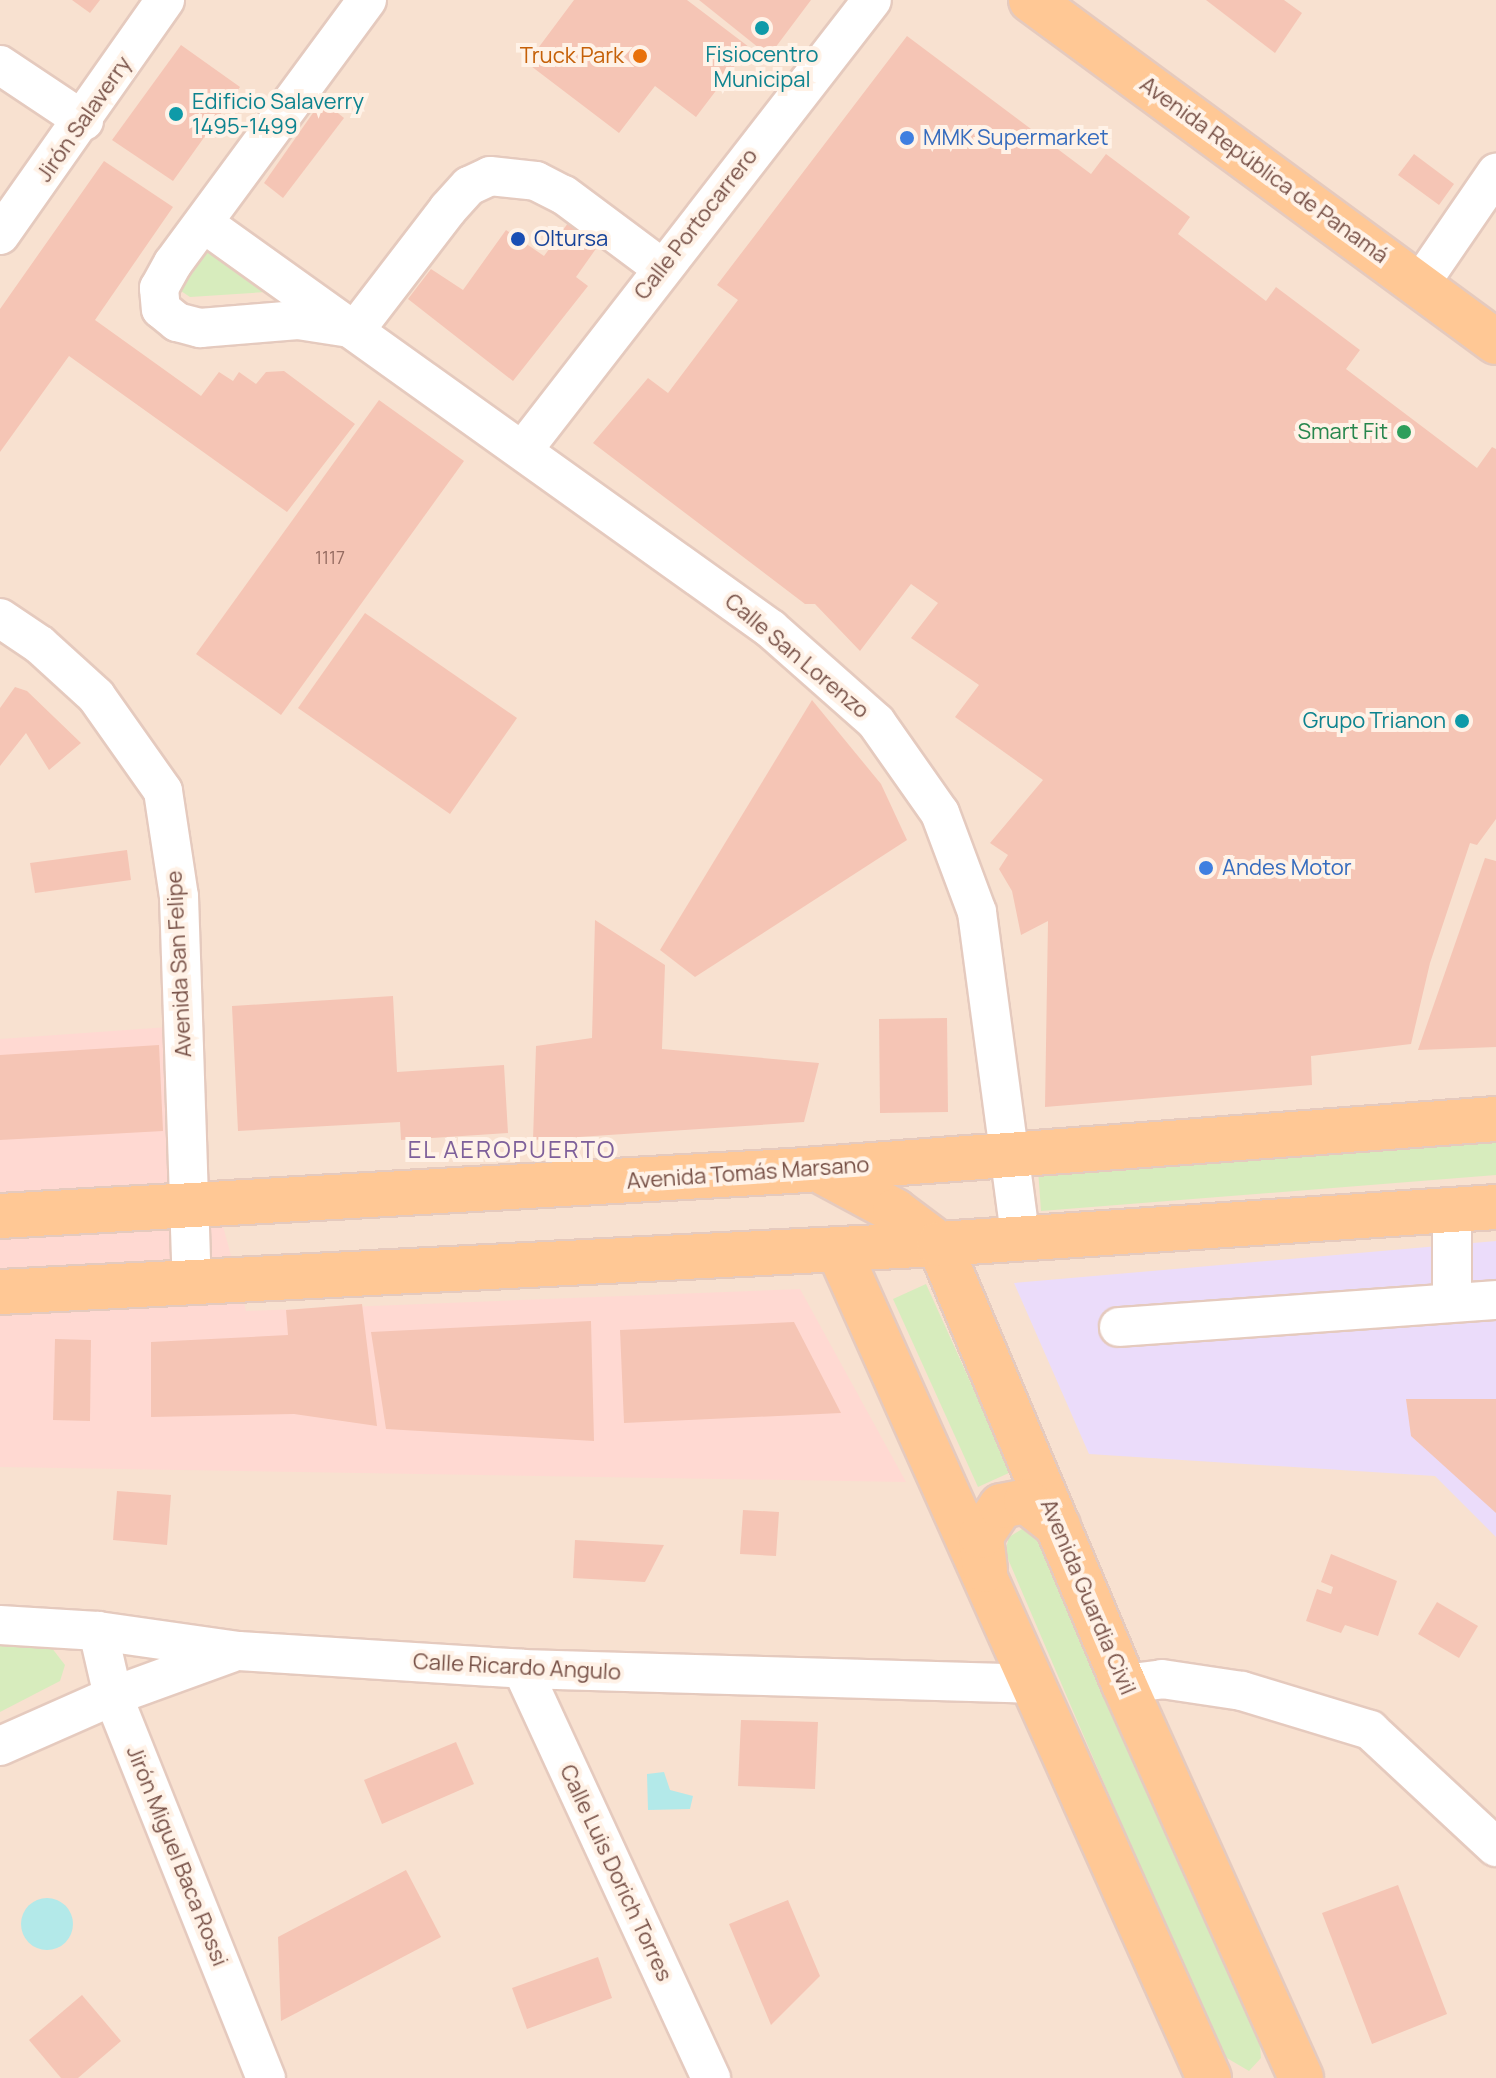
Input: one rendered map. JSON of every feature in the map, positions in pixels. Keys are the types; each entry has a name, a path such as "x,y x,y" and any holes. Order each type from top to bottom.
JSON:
{"main road":[{"name":"Avenida República de Panamá","path":"1031,0 1496,342"},
{"name":"Avenida Tomás Marsano","path":"0,1216 817,1169 1008,1152 1496,1119"},
{"path":"817,1169 895,1211 939,1244"},
{"path":"0,1292 939,1244 1020,1235 1496,1207"},
{"name":"Avenida Guardia Civil","path":"939,1244 1124,1684 1293,2071"},
{"path":"838,1249 1209,2078"},
{"path":"987,1577 981,1536 1001,1506 1026,1501 1058,1526"}],"street":[{"name":"Jirón Salaverry","path":"0,235 84,121 165,0"},
{"path":"206,225 367,0"},
{"name":"Calle Portocarrero","path":"523,450 872,0"},
{"path":"0,65 84,121"},
{"path":"1420,284 1496,173"},
{"path":"356,329 458,197 490,176 536,181 564,195 662,268"},
{"name":"Calle San Lorenzo","path":"356,329 298,320 221,329 177,322 161,309 159,288 206,225 356,329 771,629 876,722 940,813 977,912 1020,1235"},
{"name":"Avenida San Felipe","path":"0,618 40,645 96,696 163,791 179,897 187,1207 192,1283"},
{"path":"1452,1211 1452,1301"},
{"path":"1119,1327 1496,1300"},
{"name":"Calle Ricardo Angulo","path":"0,1625 98,1631 239,1651 522,1669 1035,1684"},
{"name":"Jirón Miguel Baca Rossi","path":"98,1631 113,1696 258,2075"},
{"path":"0,1746 113,1696 239,1651"},
{"name":"Calle Luis Dorich Torres","path":"522,1669 711,2078"},
{"path":"1124,1684 1162,1679 1242,1691 1370,1730 1496,1847"}],"shaded area":[{"path":"0,0 1496,0 1496,2078 0,2078"},
{"path":"169,1027 246,1311 800,1289 906,1482 0,1467 0,1039"},
{"path":"1496,1241 1496,1537 1435,1476 1089,1454 1014,1283"}],"green space":[{"path":"199,249 207,250 266,292 190,297 178,289"},
{"path":"1496,1139 1496,1175 1041,1211 1038,1169"},
{"path":"926,1284 1011,1472 978,1487 893,1299"},
{"path":"1027,1526 1044,1539 1259,2034 1261,2058 1249,2071 1220,2054 1005,1552 1009,1537"},
{"path":"0,1637 48,1643 65,1665 60,1681 0,1712"}],"water":[{"path":"664,1772 670,1790 693,1796 690,1809 648,1810 647,1774"},
{"path":"47,1898 65,1906 73,1924 65,1942 47,1950 29,1942 21,1924 29,1906"}],"building":[{"path":"72,0 100,0 90,13"},
{"path":"574,0 687,0 749,47 696,117 655,86 619,133 527,63"},
{"name":"Fisiocentro Municipal","path":"699,0 811,0 769,56"},
{"path":"1206,0 1284,0 1302,13 1275,53"},
{"path":"907,36 1091,174 1106,154 1190,217 1178,234 1266,301 1276,287 1360,350 1346,369 1477,468 1492,447 1496,449 1496,819 1477,845 1470,843 1430,963 1411,1044 1311,1056 1312,1085 1045,1107 1048,921 1021,935 1012,891 999,869 1008,855 990,843 1043,780 955,717 979,685 911,638 938,603 911,584 860,651 815,604 805,604 593,443 648,378 668,393 738,300 717,285"},
{"name":"Edificio Salaverry 1495-1499","path":"181,45 240,87 173,181 112,140"},
{"path":"322,100 344,118 283,198 264,183"},
{"path":"1414,154 1454,184 1439,205 1398,175"},
{"path":"104,161 173,207 95,320 201,396 219,372 233,381 239,372 256,384 266,372 284,371 355,424 287,512 69,356 0,452 0,309"},
{"path":"571,219 600,243 576,277 588,286 513,381 408,299 431,269 463,290 506,230 544,256"},
{"path":"379,400 464,461 281,715 196,654"},
{"path":"365,613 517,718 450,814 298,708"},
{"path":"15,687 27,691 81,743 49,770 26,733 0,766 0,708"},
{"path":"812,700 881,784 907,840 695,977 660,950"},
{"path":"127,850 131,880 35,893 30,863"},
{"path":"1485,858 1496,861 1496,1047 1418,1050"},
{"path":"595,920 665,965 662,1049 819,1063 804,1122 533,1140 536,1046 592,1038"},
{"path":"393,996 397,1072 504,1065 508,1133 401,1140 400,1122 238,1131 232,1006"},
{"path":"947,1018 948,1112 880,1113 879,1019"},
{"path":"159,1045 163,1131 0,1140 0,1055"},
{"path":"362,1304 377,1426 294,1414 151,1417 151,1342 288,1335 286,1310"},
{"path":"591,1321 594,1441 386,1429 371,1332"},
{"path":"794,1322 841,1413 624,1423 620,1330"},
{"path":"55,1339 91,1340 90,1421 53,1420"},
{"path":"1406,1399 1496,1399 1496,1513 1411,1436"},
{"path":"117,1491 171,1495 167,1545 113,1540"},
{"path":"743,1510 779,1512 776,1556 740,1554"},
{"path":"575,1540 664,1545 645,1582 573,1578"},
{"path":"1331,1554 1397,1581 1378,1636 1345,1625 1341,1633 1306,1621 1317,1589 1331,1594 1333,1587 1321,1582"},
{"path":"1437,1602 1478,1626 1459,1658 1418,1634"},
{"path":"741,1720 818,1722 815,1789 738,1786"},
{"path":"456,1742 474,1784 382,1824 364,1780"},
{"path":"406,1870 441,1937 281,2021 278,1937"},
{"path":"1398,1885 1447,2014 1372,2044 1322,1913"},
{"path":"788,1900 820,1976 771,2025 729,1924"},
{"path":"598,1957 612,1998 527,2029 512,1988"},
{"path":"82,1995 121,2041 78,2078 61,2078 29,2040"}],"place":[{"name":"Fisiocentro Municipal","path":"762,28"},
{"name":"Truck Park","path":"640,56"},
{"name":"Edificio Salaverry 1495-1499","path":"176,114"},
{"name":"MMK Supermarket","path":"907,138"},
{"name":"Oltursa","path":"518,239"},
{"name":"Smart Fit","path":"1404,432"},
{"name":"Grupo Trianon","path":"1462,721"},
{"name":"Andes Motor","path":"1206,868"}],"district":[{"name":"EL AEROPUERTO","path":"512,1149"}]}
